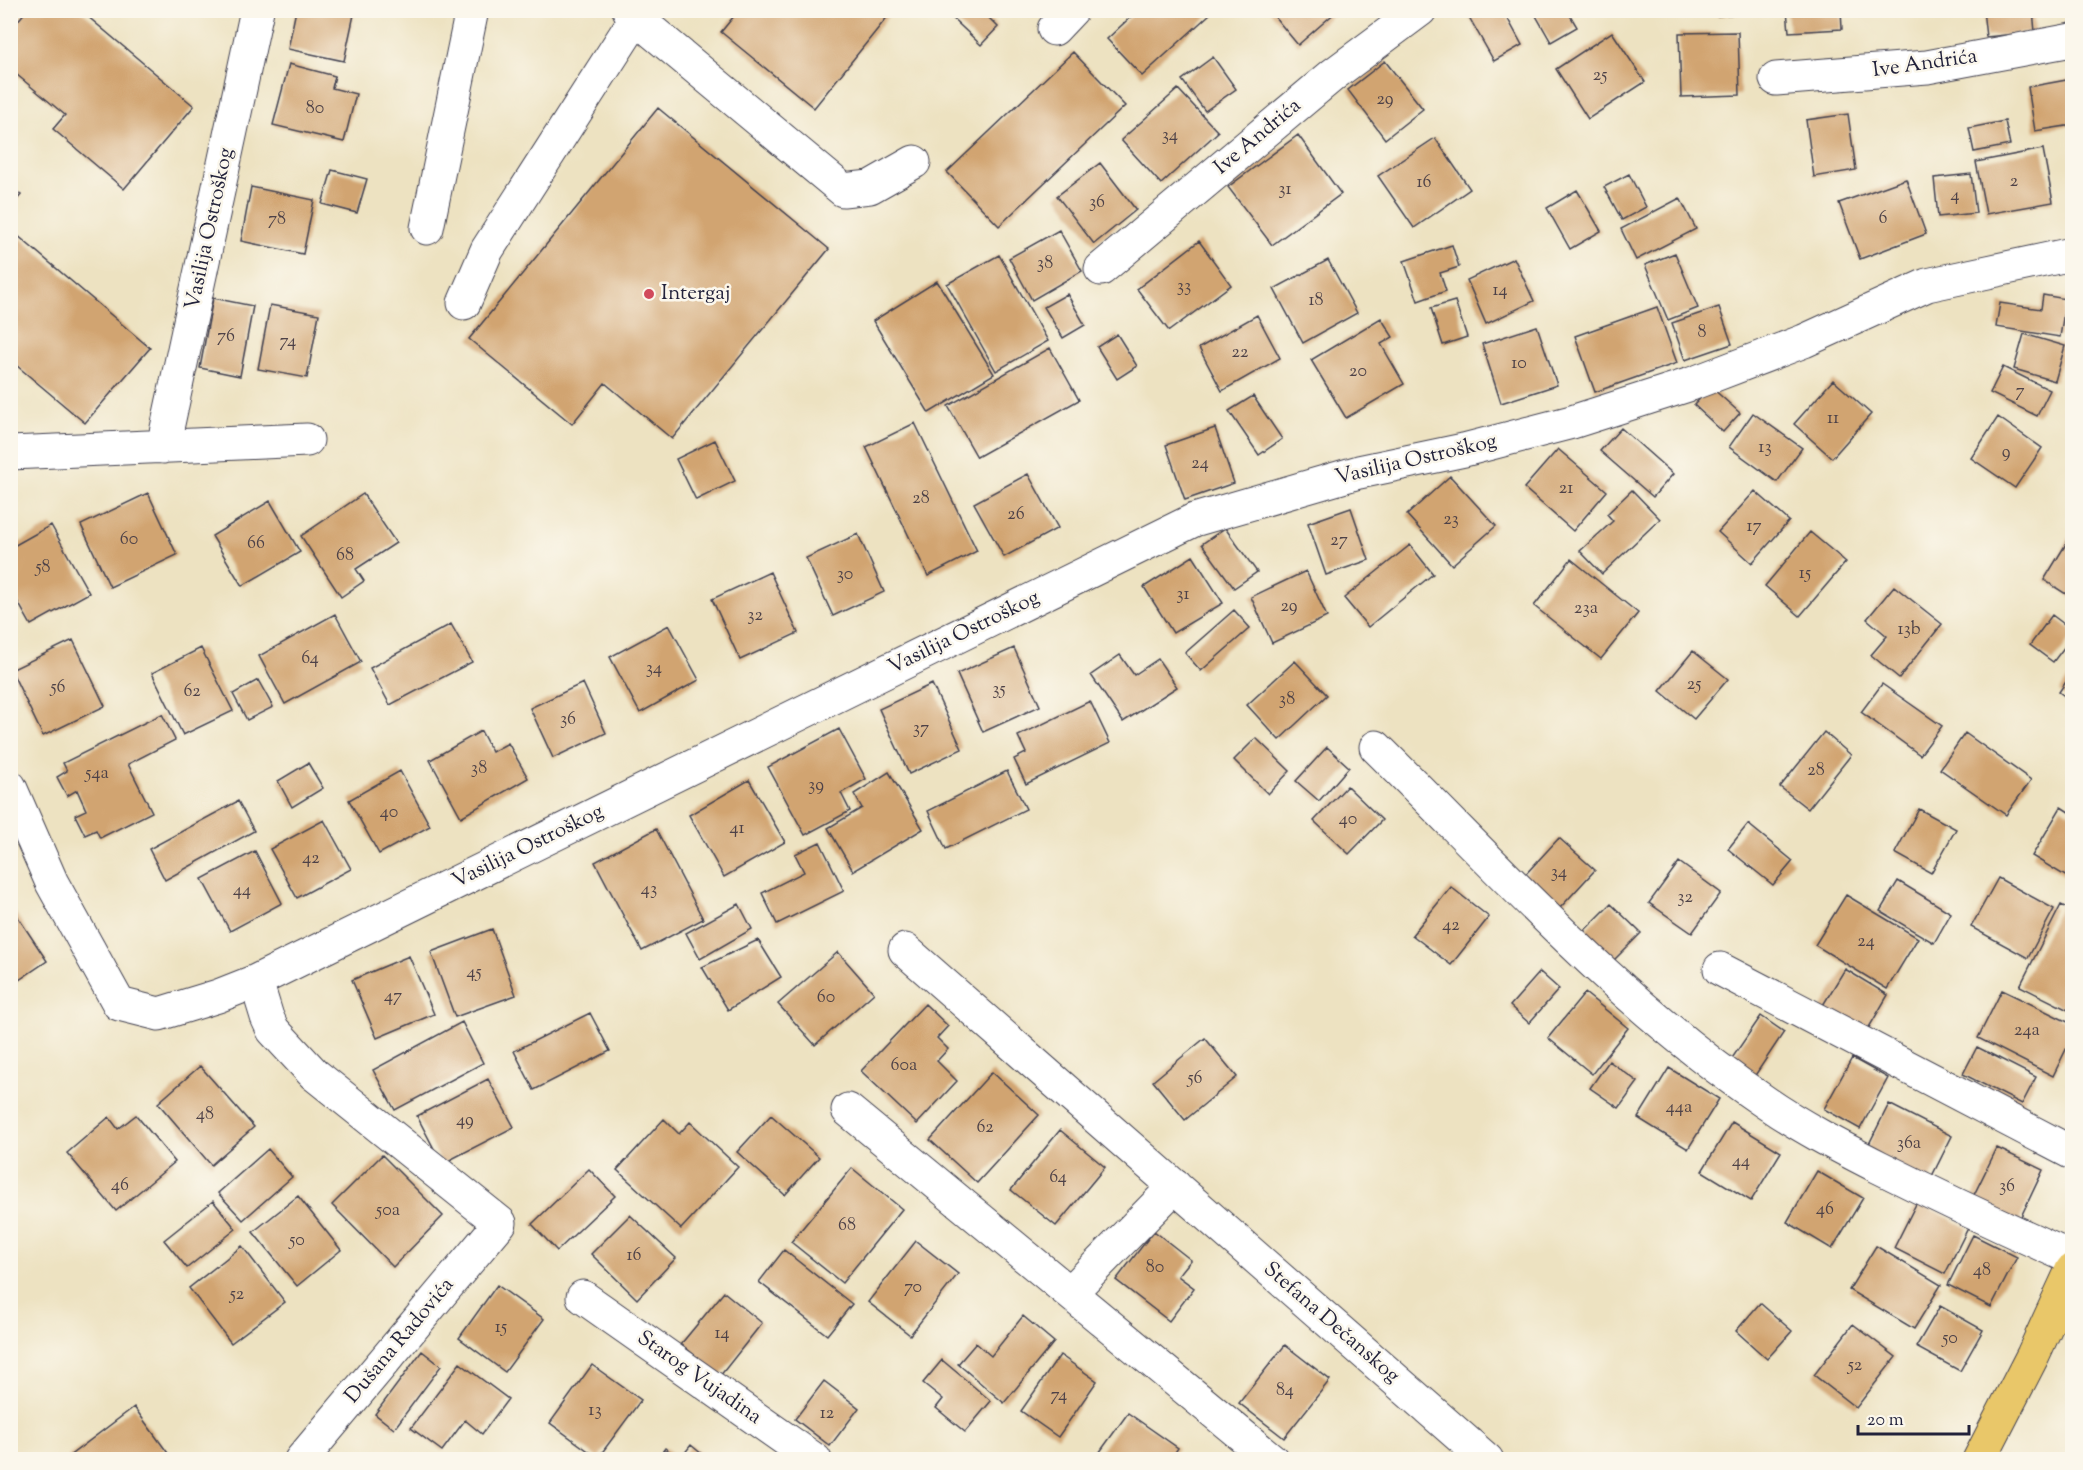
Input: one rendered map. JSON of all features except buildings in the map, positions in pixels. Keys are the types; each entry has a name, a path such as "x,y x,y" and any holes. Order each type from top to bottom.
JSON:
{"main road":[{"path":"1979,1460 2033,1355 2073,1270"}],"street":[{"name":"Vasilija Ostroškog","path":"163,447 257,10"},
{"path":"427,228 472,10"},
{"name":"Ive Andrića","path":"1101,269 1334,74 1420,10"},
{"path":"464,303 487,250 636,13 843,190 870,187 914,162"},
{"name":"Ive Andrića","path":"1776,79 1927,67 2073,40"},
{"name":"Vasilija Ostroškog","path":"10,787 52,883 119,1004 159,1014 218,996 256,981 1194,520 1359,472 1464,450 1572,422 1691,384 1794,345 1927,285 2073,254"},
{"path":"10,453 307,440"},
{"path":"1376,747 1587,958 1687,1044 1764,1102 1822,1138 1951,1203 2073,1258"},
{"name":"Stefana Dečanskog","path":"905,950 1486,1460"},
{"path":"1720,969 2073,1153"},
{"name":"Dušana Radovića","path":"256,981 273,1030 314,1074 500,1223 301,1460"},
{"path":"848,1110 1272,1460"},
{"path":"1070,1293 1175,1186"},
{"name":"Starog Vujadina","path":"583,1297 815,1460"}],"place":[{"name":"Intergaj","path":"649,294"}]}
